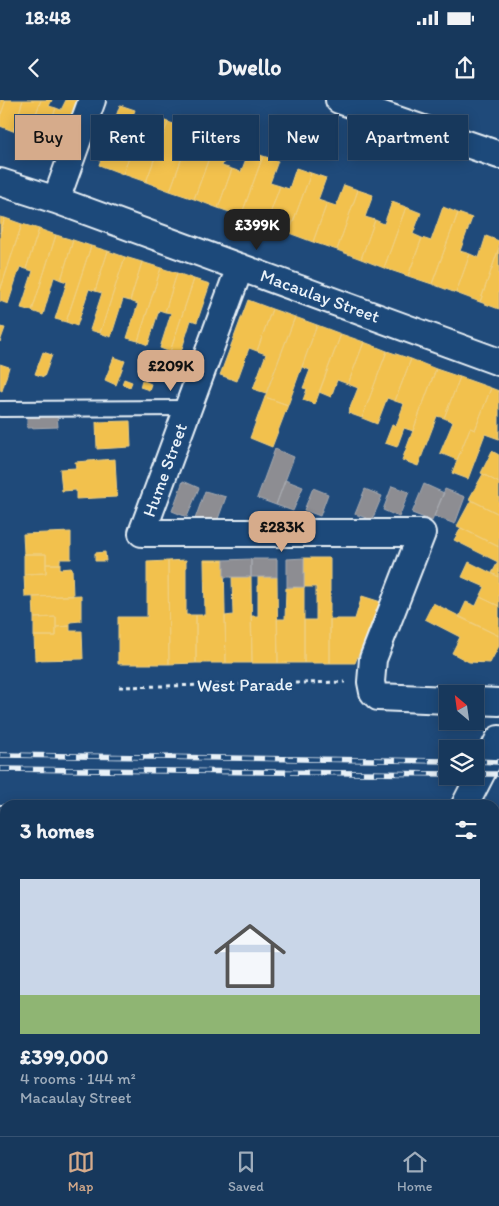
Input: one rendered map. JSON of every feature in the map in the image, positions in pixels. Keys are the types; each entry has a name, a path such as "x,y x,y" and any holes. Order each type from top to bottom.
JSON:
{"street":[{"path":"56,200 92,100"},
{"path":"339,100 499,155"},
{"name":"Macaulay Street","path":"0,182 56,200 499,362"},
{"name":"Hume Street","path":"240,267 142,533 422,533 373,659 370,682"},
{"path":"370,682 373,692 378,697 439,700"},
{"path":"484,701 499,702"},
{"path":"468,800 499,739"}],"lane":[{"path":"0,409 187,408"}],"path":[{"name":"West Parade","path":"119,687 370,682"}],"building: Homes":[{"path":"0,100 6,100 0,117"},
{"path":"6,100 23,100 18,115 15,115 13,131 0,126 0,117"},
{"path":"23,100 41,100 36,115 18,115"},
{"path":"41,100 52,100 49,106 56,108 54,115 36,115"},
{"path":"66,100 77,100 72,115 54,115 56,108 61,110"},
{"path":"120,105 135,110 133,115 116,115"},
{"path":"163,120 168,122 163,136"},
{"path":"168,122 173,124 173,160 181,160 170,191 146,182 154,160 163,160 163,136"},
{"path":"259,155 263,156 241,216 218,208 232,169 241,172 246,160 259,160"},
{"path":"263,156 269,158 269,160 278,161 270,183 280,186 266,225 241,216"},
{"path":"101,160 128,160 123,174 99,165"},
{"path":"128,160 154,160 146,182 123,174"},
{"path":"181,160 208,160 194,199 170,191"},
{"path":"208,160 224,160 222,166 232,169 218,208 194,199"},
{"path":"296,168 311,173 289,233 266,225 280,186 289,189"},
{"path":"311,173 326,178 318,200 327,203 313,242 289,233"},
{"path":"344,185 358,190 337,250 313,242 327,203 336,206"},
{"path":"358,190 373,195 365,217 375,220 361,259 337,250"},
{"path":"392,202 406,207 384,268 361,259 375,220 384,224"},
{"path":"406,207 421,213 413,234 422,238 408,276 384,268"},
{"path":"443,207 458,213 432,284 408,276 422,238 431,241"},
{"path":"458,213 472,218 460,251 470,254 456,293 432,284"},
{"path":"0,217 5,218 0,233"},
{"path":"5,218 22,224 0,291 0,233"},
{"path":"22,224 39,229 26,269 20,267 8,304 0,301 0,291"},
{"path":"39,229 56,235 32,311 21,308 33,271 26,269"},
{"path":"56,235 73,240 61,280 54,277 43,315 32,311"},
{"path":"486,236 499,241 499,248 480,302 456,293 470,254 479,258"},
{"path":"73,240 91,246 66,322 55,319 67,282 61,280"},
{"path":"91,246 108,251 95,291 89,289 77,326 66,322"},
{"path":"499,248 499,309 480,302"},
{"path":"108,251 125,257 100,333 90,330 102,293 95,291"},
{"path":"125,257 142,262 130,301 123,299 111,337 100,333"},
{"path":"142,262 161,268 138,341 127,338 138,304 130,301"},
{"path":"161,268 177,273 165,312 159,310 148,345 138,341"},
{"path":"177,273 194,279 170,352 160,348 171,313 165,312"},
{"path":"194,279 210,284 197,322 191,320 180,355 170,352"},
{"path":"248,300 272,309 257,351 249,348 237,381 220,375"},
{"path":"272,309 295,317 266,393 253,389 266,354 257,351"},
{"path":"295,317 317,325 288,405 265,397"},
{"path":"317,325 341,334 315,404 303,400 307,389 303,388 310,370 302,367"},
{"path":"0,327 5,328 0,342"},
{"path":"341,334 364,342 348,384 337,380 331,397 319,392"},
{"path":"364,342 387,351 362,418 348,413 358,388 348,384"},
{"path":"387,351 411,359 395,401 387,398 377,424 362,418"},
{"path":"43,352 52,355 44,377 35,374"},
{"path":"114,357 125,361 116,385 105,380"},
{"path":"411,359 436,369 413,431 404,428 397,447 385,443 392,425 396,426 404,404 395,401"},
{"path":"0,364 9,367 2,391 0,390"},
{"path":"436,369 460,377 444,418 437,416 418,466 402,460"},
{"path":"460,377 491,388 475,430 470,428 457,460 440,453 453,422 444,418"},
{"path":"124,379 132,382 130,387 122,384"},
{"path":"142,380 151,384 149,390 140,387"},
{"path":"491,388 499,391 499,439 485,434 468,479 452,473 470,428 475,430"},
{"path":"265,397 288,405 272,447 250,438"},
{"path":"130,421 131,447 97,449 96,422"},
{"path":"492,451 499,455 499,483 481,473"},
{"path":"115,459 117,497 76,499 76,490 62,491 60,469 76,468 75,462"},
{"path":"483,474 499,483 499,514 469,499"},
{"path":"471,500 499,514 499,547 457,526"},
{"path":"461,528 499,547 499,577 492,573 498,562 454,540"},
{"path":"71,532 71,559 60,559 60,564 46,564 46,554 24,554 23,534"},
{"path":"105,552 106,561 95,561 95,553"},
{"path":"24,554 46,554 46,573 24,574"},
{"path":"304,558 330,558 330,663 304,663 304,620 316,620 316,587 304,587"},
{"path":"186,560 186,615 196,615 196,663 169,664 168,561"},
{"path":"204,560 224,560 226,663 196,663 196,615 205,615"},
{"path":"168,561 169,664 118,664 118,617 147,617 147,562"},
{"path":"469,562 499,577 499,606 480,597 485,587 462,577"},
{"path":"46,564 60,564 60,569 72,568 73,596 25,597 24,574 46,573"},
{"path":"232,577 251,577 252,663 226,663 225,616 233,615"},
{"path":"258,577 277,577 278,663 252,663 251,616 258,616"},
{"path":"304,587 304,663 278,663 277,619 285,619 286,588"},
{"path":"81,595 81,621 70,622 70,626 56,627 56,617 34,618 33,597"},
{"path":"362,596 381,602 355,663 330,663 330,619 355,619"},
{"path":"480,597 499,606 499,636 459,617 466,602 476,606"},
{"path":"433,603 499,636 499,646 490,663 469,662 452,653 460,637 425,619"},
{"path":"56,617 56,636 34,636 34,618"},
{"path":"70,626 70,631 82,631 83,659 35,660 34,636 56,636 56,627"}],"building: Industry":[{"path":"57,413 58,427 27,428 27,414"},
{"path":"275,449 294,457 276,505 257,498"},
{"path":"285,480 303,487 293,511 276,505"},
{"path":"183,481 199,488 187,517 172,511"},
{"path":"424,484 444,493 432,521 412,513"},
{"path":"392,486 409,492 399,517 383,510"},
{"path":"313,488 328,494 320,516 304,510"},
{"path":"365,489 382,496 372,520 355,514"},
{"path":"445,489 465,497 455,524 434,516"},
{"path":"205,491 226,497 218,519 195,519"},
{"path":"304,558 304,587 287,587 287,559"},
{"path":"251,559 251,577 224,577 224,560"},
{"path":"251,559 277,559 277,577 251,577"}],"railway":[{"path":"0,755 439,761"},
{"path":"484,761 499,762"},
{"path":"0,769 439,774"},
{"path":"484,774 499,774"}]}
